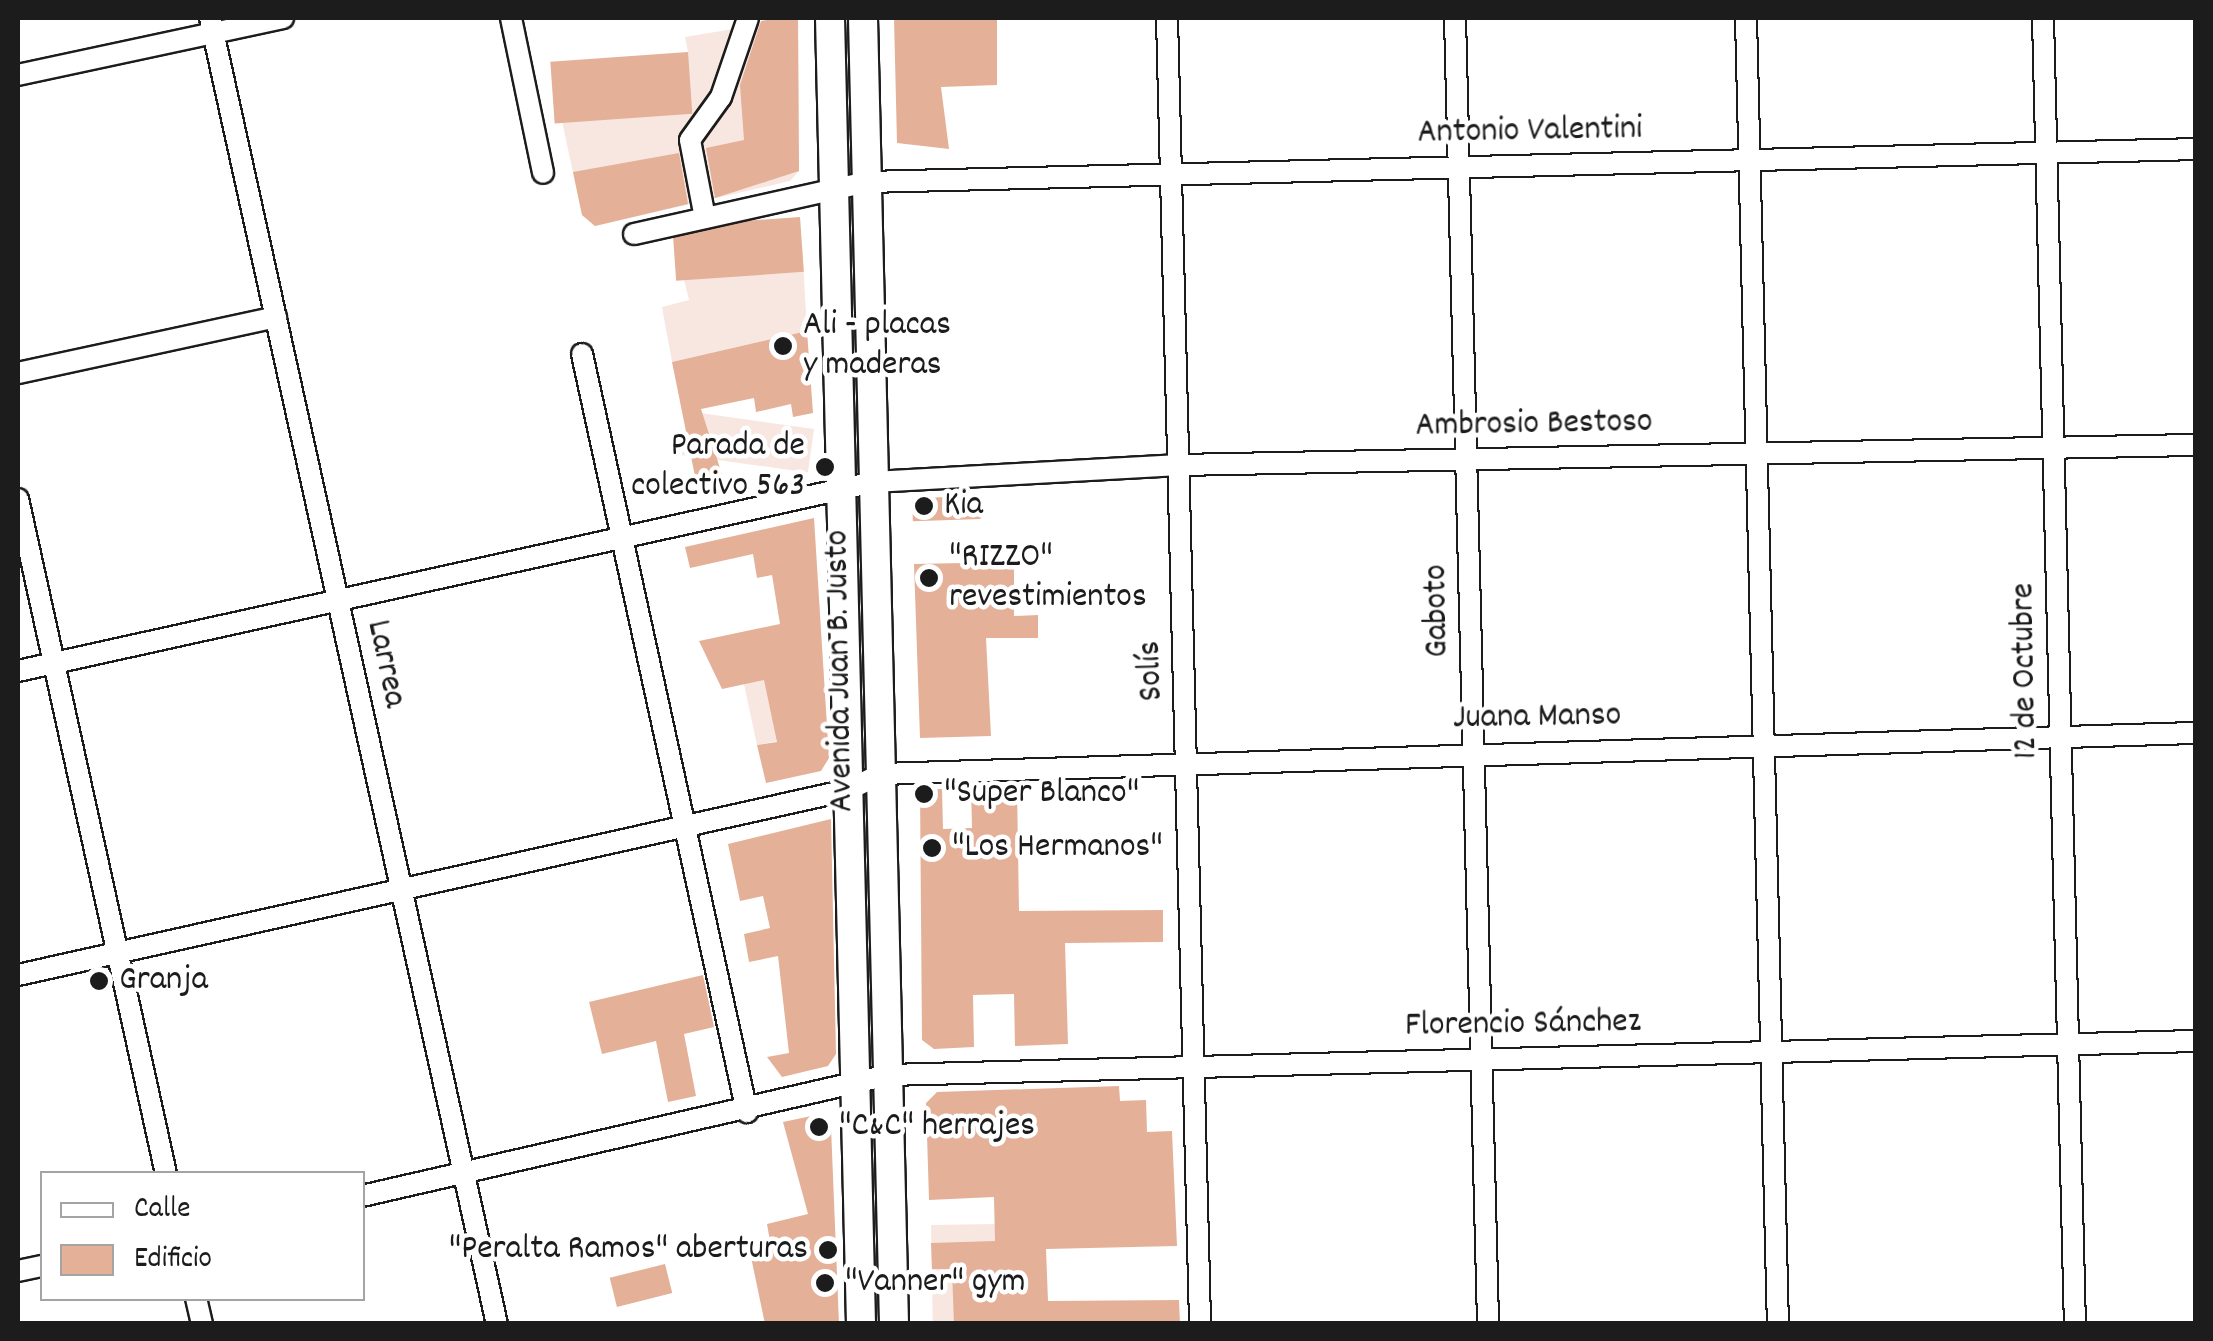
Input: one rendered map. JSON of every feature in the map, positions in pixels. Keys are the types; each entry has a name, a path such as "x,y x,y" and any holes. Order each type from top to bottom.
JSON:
{"main road":[{"name":"Avenida Juan B. Justo","path":"830,18 861,1324"},
{"name":"Avenida Juan B. Justo","path":"863,18 894,1324"}],"street":[{"path":"18,75 212,25 284,18"},
{"path":"510,18 543,173"},
{"path":"705,218 690,140 722,97 748,18"},
{"name":"Solís","path":"1167,18 1200,1324"},
{"name":"Gaboto","path":"1455,18 1488,1324"},
{"path":"1746,18 1778,1324"},
{"name":"12 de Octubre","path":"2043,18 2075,1324"},
{"name":"Larrea","path":"212,25 496,1324"},
{"name":"Antonio Valentini","path":"634,234 867,182 2196,149"},
{"path":"18,373 276,317"},
{"path":"582,354 747,1112"},
{"name":"Ambrosio Bestoso","path":"18,671 619,538 841,494 874,482 1179,465 2196,445"},
{"path":"18,498 165,1171"},
{"name":"Juana Manso","path":"880,774 1187,759 2196,734"},
{"path":"18,975 848,790 880,774"},
{"name":"Florencio Sánchez","path":"365,1195 855,1088 888,1075 2196,1041"}],"shaded area":[{"path":"798,18 799,171 790,181 595,226 582,215 553,79 688,52 685,37"},
{"path":"802,243 807,331 672,362 662,307 689,300 676,248"},
{"path":"688,411 814,429 808,473 682,455"},
{"path":"823,666 827,731 757,745 744,684"},
{"path":"995,1224 997,1323 933,1324 931,1225"}],"building":[{"path":"798,18 799,171 715,198 706,148 744,140 740,85 761,21"},
{"path":"894,18 997,18 997,85 941,87 949,149 897,143"},
{"path":"688,52 692,114 555,123 550,62"},
{"path":"679,153 688,204 595,226 582,215 573,172"},
{"path":"800,217 804,272 676,281 672,226"},
{"path":"807,331 813,413 793,417 791,404 756,412 754,398 701,409 727,490 699,496 672,362"},
{"path":"980,496 981,519 913,521 912,498"},
{"path":"814,518 829,758 821,771 766,783 757,745 777,742 764,680 722,689 699,641 780,624 772,575 757,578 753,554 690,568 685,547"},
{"path":"1014,562 1014,616 1038,615 1038,638 986,638 991,736 920,738 914,564"},
{"path":"1017,786 1019,911 1163,910 1163,942 1065,943 1068,1044 1015,1046 1014,994 973,995 974,1047 934,1049 922,1040 920,789 942,789 943,829 972,828 971,787"},
{"path":"831,819 836,1054 828,1066 782,1077 767,1057 789,1053 778,956 749,962 744,934 770,928 763,896 740,901 728,844"},
{"path":"703,975 714,1027 684,1034 696,1096 668,1102 656,1041 602,1054 589,1002"},
{"path":"1119,1086 1120,1101 1146,1100 1147,1132 1172,1131 1177,1246 1046,1249 1048,1301 1179,1300 1180,1324 954,1324 952,1269 932,1269 931,1243 995,1241 994,1197 929,1200 926,1103 937,1092"},
{"path":"816,1115 831,1127 839,1324 765,1324 751,1257 772,1253 767,1224 808,1214 783,1122"},
{"path":"665,1264 672,1293 617,1307 610,1278"}],"place":[{"name":"Ali - placas y maderas","path":"783,346"},
{"name":"Parada de colectivo 563","path":"825,467"},
{"name":"Kia","path":"924,506"},
{"name":"\"RIZZO\" revestimientos","path":"929,578"},
{"name":"\"Super Blanco\"","path":"924,794"},
{"name":"\"Los Hermanos\"","path":"932,848"},
{"name":"Granja","path":"99,981"},
{"name":"\"C&C\" herrajes","path":"819,1127"},
{"name":"\"Peralta Ramos\" aberturas","path":"828,1250"},
{"name":"\"Vanner\" gym","path":"825,1283"}]}
